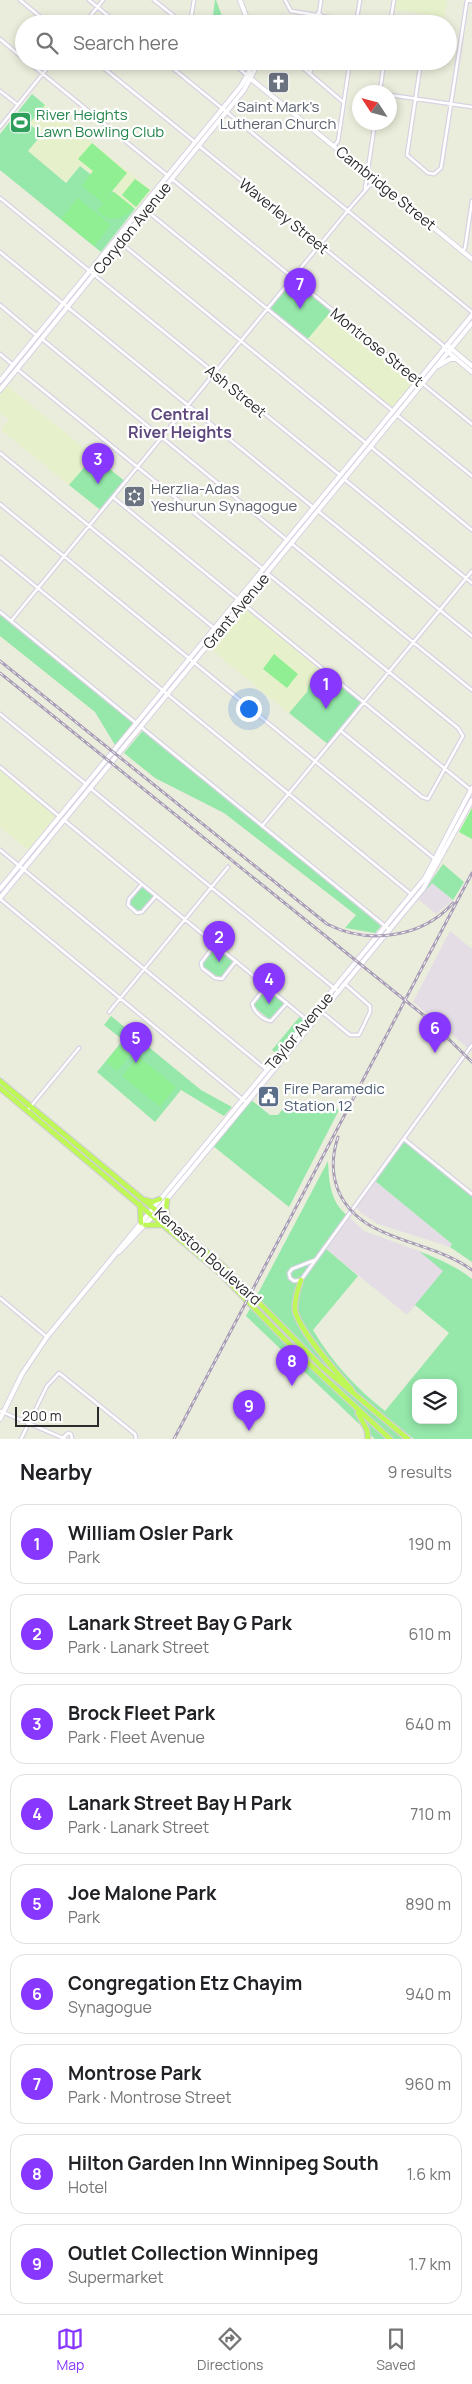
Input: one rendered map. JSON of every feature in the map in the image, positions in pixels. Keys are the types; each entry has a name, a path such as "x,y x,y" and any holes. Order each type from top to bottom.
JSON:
{"main road":[{"path":"240,0 245,15"},
{"name":"Corydon Avenue","path":"0,381 249,77 250,70"},
{"name":"Corydon Avenue","path":"0,390 226,112 252,70"},
{"name":"Cambridge Street","path":"249,77 472,259"},
{"name":"Grant Avenue","path":"0,899 371,447 418,380 472,313"},
{"name":"Grant Avenue","path":"0,889 366,443 422,384 472,323"},
{"name":"Waverley Street","path":"445,347 472,366"},
{"name":"Waverley Street","path":"450,350 456,359 472,372"},
{"path":"436,367 450,359 456,359"},
{"name":"Taylor Avenue","path":"156,1209 160,1199 412,894 435,860 472,789"},
{"name":"Taylor Avenue","path":"0,1419 1,1412 22,1374 47,1337 108,1262 151,1214 167,1200 423,889 472,800"},
{"name":"Kenaston Boulevard","path":"0,1081 29,1109 233,1284 301,1356 390,1439"},
{"name":"Kenaston Boulevard","path":"0,1088 169,1220 236,1279 307,1353 408,1439"},
{"path":"144,1200 152,1202 160,1199"},
{"path":"167,1200 166,1210 169,1220"},
{"path":"140,1204 143,1224 164,1225"},
{"path":"302,1280 295,1304 300,1323 321,1353 365,1403"},
{"path":"355,1407 367,1430 368,1439"}],"street":[{"path":"20,0 38,15"},
{"path":"89,0 107,15"},
{"path":"91,15 103,0"},
{"path":"154,0 173,15"},
{"path":"192,15 194,0"},
{"path":"285,0 291,11 319,15 321,0"},
{"path":"357,15 360,0"},
{"path":"392,15 394,0"},
{"path":"457,61 467,0 472,1"},
{"path":"0,39 15,52"},
{"name":"Montrose Street","path":"38,70 472,424"},
{"path":"0,127 46,70"},
{"name":"Waverley Street","path":"106,70 445,347"},
{"path":"175,70 472,313"},
{"name":"Cambridge Street","path":"241,70 249,77"},
{"path":"305,70 344,102"},
{"path":"310,74 311,70"},
{"path":"334,146 338,141 349,70"},
{"path":"381,85 383,70"},
{"path":"420,70 407,155 432,174 438,172 441,168 456,70"},
{"path":"0,90 18,105"},
{"path":"397,96 472,107"},
{"path":"365,191 374,130"},
{"path":"12,621 348,211 365,191 377,181"},
{"name":"Ash Street","path":"0,198 472,583"},
{"path":"462,251 465,248 472,201"},
{"path":"142,207 472,476"},
{"path":"116,239 472,530"},
{"path":"0,252 472,636"},
{"path":"0,305 472,690"},
{"path":"0,354 462,733 462,738 430,797 425,798 341,732"},
{"path":"0,453 219,632"},
{"path":"114,498 472,789"},
{"path":"0,504 439,863"},
{"path":"0,558 412,894"},
{"path":"262,826 472,571"},
{"path":"0,612 390,930"},
{"path":"0,714 339,992"},
{"path":"0,767 312,1024"},
{"path":"0,850 271,1074"},
{"path":"109,1012 228,867"},
{"path":"142,884 129,899 128,905 130,908 137,913 142,912 156,896"},
{"path":"0,899 247,1103"},
{"path":"215,944 201,963 202,968 214,978 222,979 236,962"},
{"path":"322,1012 350,1035 359,1035 370,1012 370,1006 340,981"},
{"path":"266,986 252,1004 254,1010 264,1019 271,1021 287,1003"},
{"path":"315,1260 290,1271 289,1275 292,1280 302,1280 472,1045"},
{"path":"29,1109 79,1048"},
{"path":"404,1139 472,1194"},
{"path":"0,1298 47,1337"},
{"path":"21,1439 47,1386 59,1373 135,1434 136,1439"},
{"path":"1,1412 64,1439 68,1433 71,1434 72,1439"}],"shaded area":[{"path":"394,0 447,0 445,15 432,15 393,9"},
{"path":"32,94 151,190 136,209 80,165 66,182 28,151 42,134 29,124"},
{"path":"332,310 418,380 393,412 306,341"},
{"path":"5,384 94,456 69,485 1,430 9,420 0,412 0,390"},
{"path":"243,603 321,668 309,684 307,692 289,713 207,646"},
{"path":"0,767 60,817 31,852 0,827"},
{"path":"432,883 453,900 436,914 418,899"},
{"path":"450,931 472,949 472,1045 469,1049 413,1002"},
{"path":"374,1180 452,1244 450,1247 378,1224 361,1213 355,1206"},
{"path":"348,1216 364,1231 419,1251 444,1271 407,1315 325,1248"}],"green space":[{"path":"215,0 216,0 222,15 213,15"},
{"path":"32,94 45,105 29,124 42,134 28,151 66,183 80,166 135,209 101,252 0,170 0,134"},
{"name":"River Heights Lawn Bowling Club","path":"18,113 29,122 21,133 10,124"},
{"path":"92,143 127,173 104,201 114,192 133,207 121,218 111,219 97,211 103,203 82,186 93,171 78,159"},
{"path":"135,179 150,190 136,207 122,195"},
{"path":"78,198 111,225 94,246 61,219"},
{"path":"293,278 332,310 306,341 268,309"},
{"path":"94,456 127,483 103,512 69,485"},
{"path":"0,612 134,722 115,745 95,712 0,636"},
{"path":"274,654 298,674 287,688 263,669"},
{"path":"321,668 365,703 329,745 289,713 307,692 309,684"},
{"path":"144,729 381,926 375,933 345,928 356,915 224,813 155,778 124,753"},
{"path":"472,808 472,839 459,832"},
{"path":"443,864 464,882 453,900 432,883 420,897"},
{"path":"142,884 156,896 142,912 135,912 128,905 129,899"},
{"path":"215,944 236,961 219,979 202,968 201,963"},
{"path":"267,989 284,1005 273,1018 269,1019 253,1006 254,1002"},
{"path":"301,1015 308,1020 279,1056 272,1050"},
{"path":"111,1016 201,1090 232,1107 224,1116 181,1090 155,1122 97,1072 123,1040 104,1025"},
{"path":"118,1047 129,1056 117,1071 106,1062"},
{"path":"138,1056 176,1087 160,1107 122,1076"},
{"path":"250,1099 270,1115 278,1115 289,1101 298,1109 308,1105 322,1114 333,1107 339,1110 289,1207 212,1145"},
{"path":"404,1139 472,1194 472,1262 450,1247 452,1244 374,1180"},
{"path":"328,1161 330,1184 334,1198 348,1216 325,1248 358,1276 313,1330 345,1374 385,1411 449,1333 415,1305 443,1271 419,1251 447,1263 472,1279 472,1439 414,1439 376,1408 409,1439 375,1439 246,1316"}],"railway":[{"path":"0,661 327,924 343,931 360,934 377,936 394,934 410,931 426,924 453,903"},
{"path":"0,673 427,1018 472,1062"},
{"path":"174,1439 472,873"},
{"path":"338,1137 334,1150 333,1170 338,1190 348,1207 362,1220 379,1230 436,1251 472,1270"}],"place":[{"name":"Saint Mark's Lutheran Church","path":"278,83"},
{"name":"River Heights Lawn Bowling Club","path":"20,123"},
{"name":"Montrose Park","path":"300,309"},
{"name":"Brock Fleet Park","path":"98,484"},
{"name":"Herzlia-Adas Yeshurun Synagogue","path":"135,497"},
{"name":"William Osler Park","path":"326,709"},
{"name":"Lanark Street Bay G Park","path":"219,962"},
{"name":"Lanark Street Bay H Park","path":"269,1004"},
{"name":"Congregation Etz Chayim","path":"435,1053"},
{"name":"Joe Malone Park","path":"136,1063"},
{"name":"Fire Paramedic Station 12","path":"268,1097"},
{"name":"Hilton Garden Inn Winnipeg South","path":"292,1386"},
{"name":"Outlet Collection Winnipeg","path":"249,1431"}],"district":[{"name":"Central River Heights","path":"180,423"}]}
